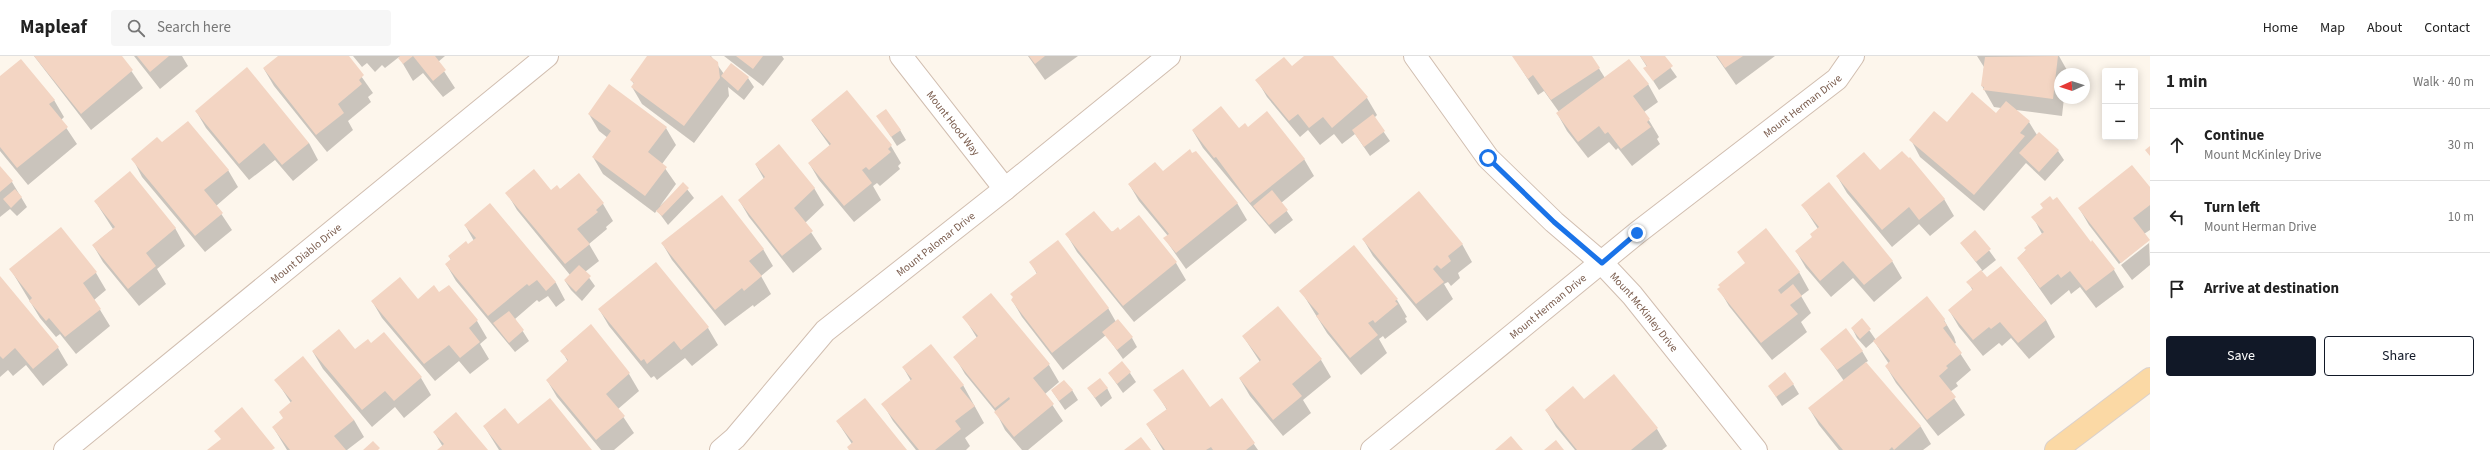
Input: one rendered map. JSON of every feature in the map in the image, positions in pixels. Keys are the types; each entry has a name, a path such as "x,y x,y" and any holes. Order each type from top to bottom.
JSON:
{"main road":[{"path":"2056,450 2150,379"}],"street":[{"name":"Mount Diablo Drive","path":"65,450 547,56"},
{"name":"Mount Hood Way","path":"902,56 1005,189"},
{"name":"Mount Palomar Drive","path":"720,450 735,438 824,331 1005,189 1168,56"},
{"name":"Mount McKinley Drive","path":"1415,56 1488,158 1554,222 1602,263 1632,296 1756,450"},
{"name":"Mount Herman Drive","path":"1372,450 1602,263 1837,79 1853,56"}],"building":[{"path":"34,56 122,56 133,70 81,114"},
{"path":"137,56 169,56 150,72"},
{"path":"278,56 349,56 364,75 359,80 362,84 338,104 344,113 316,135 263,68"},
{"path":"400,56 413,56 403,64 398,58"},
{"path":"413,56 435,56 446,70 433,81"},
{"path":"647,56 710,56 718,62 720,78 684,126 631,87 634,83 630,80"},
{"path":"736,56 763,56 753,69"},
{"path":"1029,56 1045,56 1035,64"},
{"path":"1304,56 1333,56 1368,97 1332,128 1323,117 1309,128 1298,114 1289,121 1255,80 1284,57 1292,66"},
{"path":"1512,56 1592,56 1600,68 1551,100 1533,75 1528,79"},
{"path":"1640,56 1665,56 1673,66 1653,81 1643,68 1647,66"},
{"path":"1717,56 1743,56 1725,68"},
{"path":"2058,56 2057,68 2054,68 2053,99 1983,90 1984,87 1981,86 1985,57"},
{"path":"21,59 55,100 49,104 68,127 17,168 0,147 0,76"},
{"path":"1629,59 1649,84 1633,96 1650,119 1647,122 1651,127 1621,149 1608,132 1605,134 1599,126 1578,142 1556,113"},
{"path":"731,63 749,77 738,91 721,76"},
{"path":"247,67 309,143 282,165 264,143 239,164 195,111"},
{"path":"609,84 667,127 648,152 667,167 645,196 592,157 611,131 588,114"},
{"path":"847,90 892,145 888,149 891,152 869,170 866,167 862,170 872,183 844,206 808,163 831,144 811,120"},
{"path":"1972,92 1996,113 2006,101 2030,121 2020,133 2025,136 1974,195 1909,140 1934,111 1947,122"},
{"path":"1221,106 1239,128 1245,123 1248,127 1267,111 1305,159 1250,203 1216,157 1214,158 1192,130"},
{"path":"886,109 901,130 891,137 876,116"},
{"path":"1373,114 1385,131 1364,147 1352,130"},
{"path":"188,121 229,170 204,190 223,213 195,236 131,159 157,137 162,142"},
{"path":"2039,132 2059,150 2039,172 2019,153"},
{"path":"779,144 815,188 794,208 813,231 782,256 738,200 765,177 755,164"},
{"path":"2150,146 2150,156 2145,150"},
{"path":"1190,149 1192,153 1196,151 1238,203 1176,253 1163,238 1169,234 1128,184 1155,162 1163,171"},
{"path":"1902,151 1909,158 1910,157 1945,199 1919,220 1909,207 1882,230 1836,176 1864,152 1880,170"},
{"path":"2132,165 2150,187 2150,205 2133,218 2150,240 2121,263 2078,208"},
{"path":"0,166 13,181 0,192"},
{"path":"534,169 551,190 557,185 560,189 579,173 604,203 596,210 598,212 577,229 590,244 565,264 505,193"},
{"path":"130,171 176,228 146,253 156,266 128,289 92,245 115,227 94,201"},
{"path":"683,182 689,188 662,216 656,211"},
{"path":"1829,182 1893,261 1864,285 1843,261 1820,281 1795,251 1812,237 1810,234 1819,227 1801,205"},
{"path":"15,189 22,197 11,208 3,199"},
{"path":"1272,190 1288,210 1269,225 1253,206"},
{"path":"1419,191 1463,244 1448,256 1451,261 1441,269 1437,265 1433,269 1444,282 1416,304 1362,239"},
{"path":"722,195 764,249 749,261 762,276 744,291 742,288 715,310 661,243"},
{"path":"2050,196 2053,200 2057,197 2091,242 2092,240 2115,269 2086,291 2070,271 2061,278 2058,274 2040,288 2017,258 2026,250 2024,248 2044,232 2031,217 2043,208 2040,204"},
{"path":"490,203 556,282 546,291 537,280 529,286 527,284 488,316 445,264 451,259 448,256 466,241 468,244 476,238 464,225"},
{"path":"1094,211 1112,232 1118,227 1120,230 1139,215 1177,262 1123,306 1065,234"},
{"path":"61,227 97,272 83,283 101,309 65,337 49,318 46,321 29,301 32,298 9,269"},
{"path":"1766,228 1800,272 1778,290 1781,294 1793,284 1802,296 1790,305 1798,314 1761,343 1717,289 1720,287 1718,285 1745,263 1737,252"},
{"path":"1975,230 1991,249 1976,262 1960,243"},
{"path":"1058,240 1109,308 1052,353 1011,300 1013,297 1010,294 1037,273 1029,262"},
{"path":"1354,245 1398,299 1395,301 1398,304 1375,323 1373,320 1368,323 1378,335 1350,358 1316,316 1319,314 1299,291"},
{"path":"656,262 709,327 681,350 674,341 647,364 644,359 641,361 598,309"},
{"path":"579,265 591,276 576,292 564,280"},
{"path":"2001,266 2046,320 2018,343 2000,322 1991,329 1989,327 1973,340 1948,310 1973,289 1966,282 1981,270 1987,277"},
{"path":"0,276 59,347 33,369 15,348 3,359 0,356"},
{"path":"400,277 418,299 434,285 439,292 449,285 478,320 469,328 480,342 460,358 449,345 424,364 371,301"},
{"path":"991,293 1050,364 1033,378 1054,404 1014,437 994,412 1010,399 1009,397 995,408 953,357 978,336 962,317"},
{"path":"1927,296 1945,319 1944,321 1947,325 1943,328 1962,353 1946,366 1948,368 1939,376 1956,397 1927,420 1885,366 1890,361 1873,341"},
{"path":"1278,306 1322,359 1292,384 1302,396 1273,420 1239,378 1261,360 1242,336"},
{"path":"509,311 524,330 509,343 493,323"},
{"path":"1862,318 1871,329 1860,339 1851,328"},
{"path":"1118,319 1133,337 1117,350 1102,332"},
{"path":"591,324 630,373 606,394 625,416 596,440 546,380 568,360 560,351"},
{"path":"1846,328 1863,351 1837,370 1820,349"},
{"path":"339,329 355,349 368,339 371,343 384,332 422,377 394,401 385,391 362,410 312,351"},
{"path":"931,344 964,385 960,388 975,406 955,421 961,429 935,450 919,450 881,404 912,379 902,367"},
{"path":"303,356 354,420 334,436 346,450 290,450 272,427 283,418 279,412 292,401 274,380"},
{"path":"1122,361 1131,372 1117,384 1108,373"},
{"path":"1866,362 1921,426 1894,450 1892,447 1889,450 1843,450 1808,408"},
{"path":"1183,369 1210,407 1222,398 1255,443 1246,450 1213,450 1211,447 1206,450 1165,450 1146,424 1167,409 1153,390"},
{"path":"1785,372 1794,384 1776,397 1768,386"},
{"path":"1614,374 1658,428 1631,450 1577,450 1545,410 1573,386 1584,399"},
{"path":"1100,378 1108,388 1095,398 1087,388"},
{"path":"1064,380 1073,390 1059,401 1051,390"},
{"path":"550,398 592,450 502,450 483,426 505,408 518,424"},
{"path":"865,398 907,450 849,450 847,447 853,442 836,421"},
{"path":"242,407 275,448 272,450 207,450 221,439 214,431"},
{"path":"456,412 488,450 437,450 444,444 433,432"},
{"path":"1511,436 1523,450 1495,450"},
{"path":"1141,437 1151,450 1124,450"},
{"path":"1556,440 1564,450 1544,450"},
{"path":"373,441 380,448 378,450 363,450"}],"route":[{"path":"1488,158 1554,222 1602,263 1637,233"}]}
